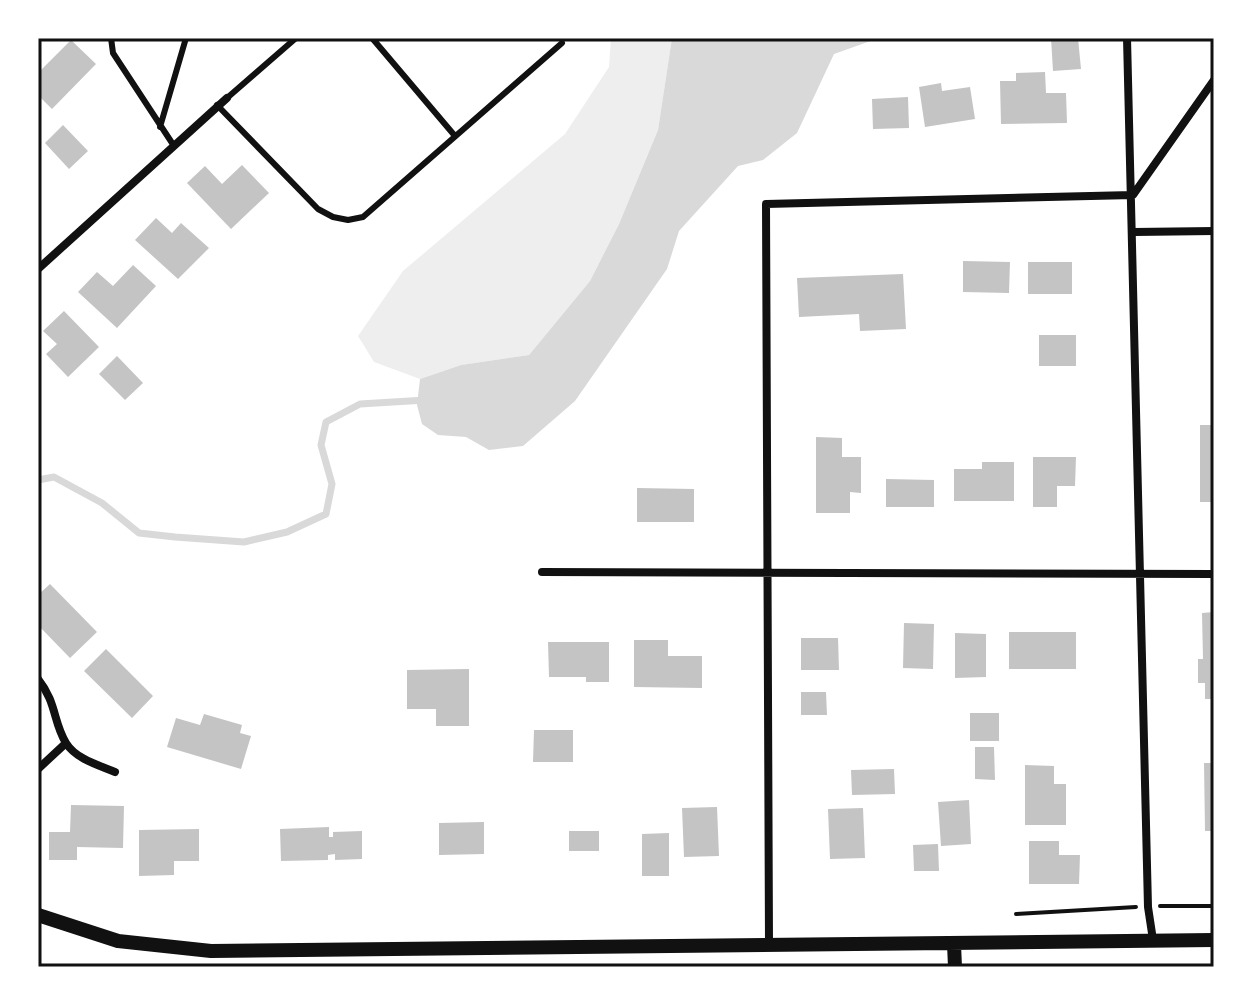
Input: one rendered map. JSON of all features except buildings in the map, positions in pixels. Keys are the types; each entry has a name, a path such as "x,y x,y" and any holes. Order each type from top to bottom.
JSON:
{"street":[{"path":"1127,38 1148,907 1153,940"},
{"path":"1133,195 1214,80"},
{"path":"38,269 227,98"},
{"path":"769,944 766,204 1133,195"},
{"path":"1134,232 1214,231"},
{"path":"542,572 1214,574"},
{"path":"38,679 52,696 66,743 81,758 115,772"},
{"path":"38,769 66,743"},
{"path":"38,915 118,941 211,951 1214,940"},
{"path":"954,944 955,967"}],"lane":[{"path":"111,38 113,53 174,146"},
{"path":"160,127 186,38"},
{"path":"227,98 296,38"},
{"path":"372,38 455,136"},
{"path":"217,105 318,209 348,220 363,217 562,43"}],"path":[{"path":"1016,914 1214,906"}],"shaded area":[{"path":"611,38 672,38 658,130 619,224 590,281 529,355 461,365 420,379 374,362 358,336 403,271 565,134 609,67"},
{"path":"672,38 879,38 834,54 797,133 763,160 738,166 679,231 667,269 575,401 523,446 489,450 466,437 438,435 422,424 417,405 420,379 461,365 529,355 590,281 619,224 658,130"}],"waterway":[{"path":"38,480 54,477 102,503 139,533 244,542 287,532 326,514 332,484 321,445 326,422 360,404 426,400"}]}
